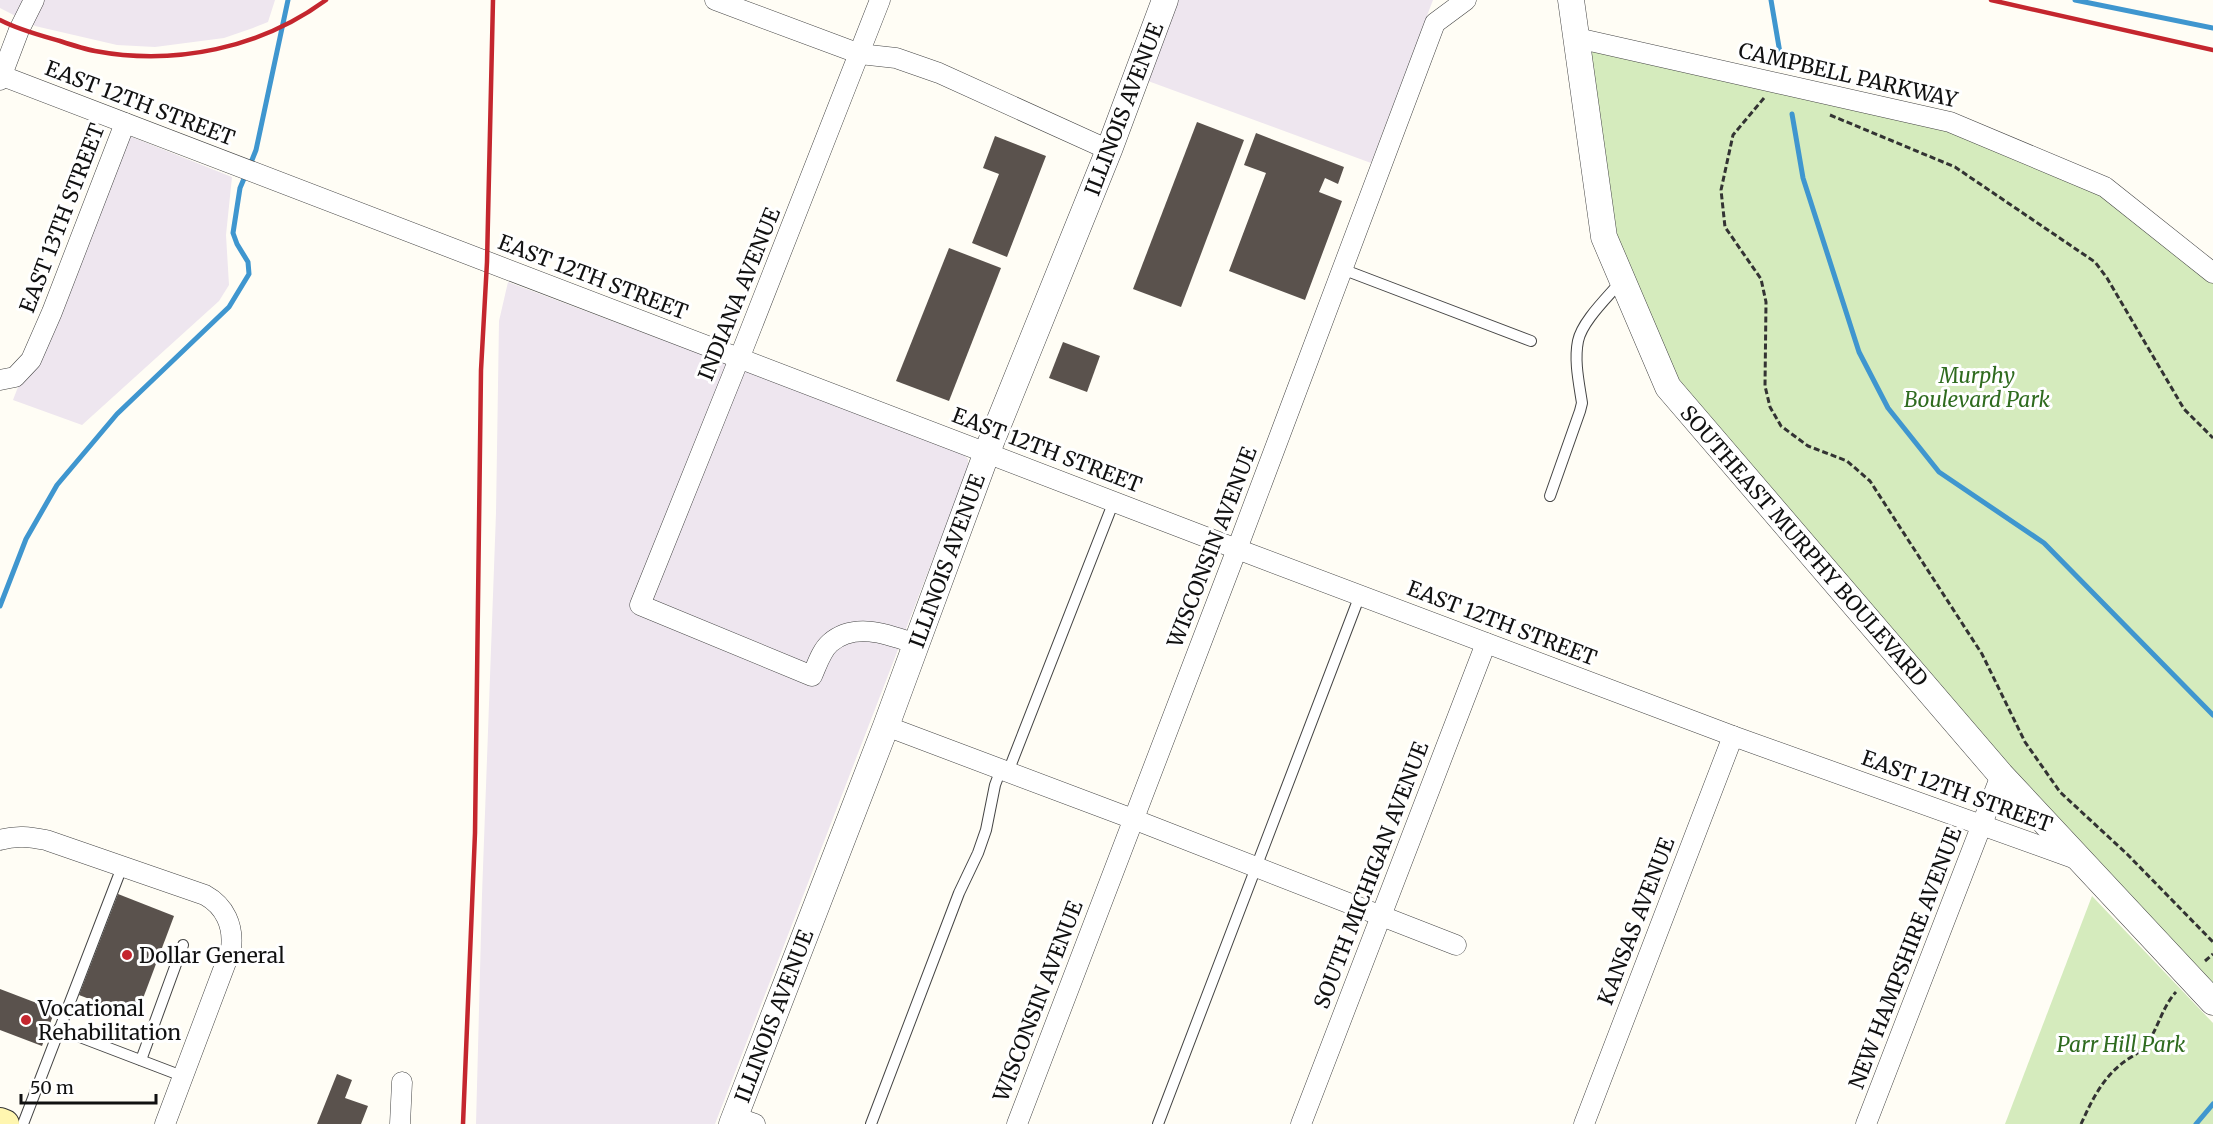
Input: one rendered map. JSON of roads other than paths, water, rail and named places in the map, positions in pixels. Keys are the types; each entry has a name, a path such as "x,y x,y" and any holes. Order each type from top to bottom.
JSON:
{"main road":[{"path":"0,1122 5,1124"}],"street":[{"path":"1,77 19,30 34,0"},
{"path":"715,0 860,54 896,58 939,73 1109,150"},
{"name":"INDIANA AVENUE","path":"880,0 740,359 640,605 812,676 829,644 855,631 893,636 916,644"},
{"name":"ILLINOIS AVENUE","path":"741,1122 987,452 1109,150 1165,0"},
{"name":"WISCONSIN AVENUE","path":"1017,1124 1237,549 1434,23 1466,0"},
{"name":"SOUTHEAST MURPHY BOULEVARD","path":"1571,0 1604,237 1668,387 2001,775 2213,1002"},
{"name":"CAMPBELL PARKWAY","path":"1577,38 1950,122 2105,187 2213,273"},
{"name":"EAST 12TH STREET","path":"1,77 1486,643 1733,736 2081,861"},
{"name":"EAST 13TH STREET","path":"0,380 15,377 31,360 52,312 125,123"},
{"name":"SOUTH MICHIGAN AVENUE","path":"1301,1124 1486,643"},
{"path":"886,726 1456,945"},
{"name":"KANSAS AVENUE","path":"1584,1124 1733,736"},
{"name":"NEW HAMPSHIRE AVENUE","path":"1866,1124 2001,775"},
{"path":"0,840 9,837 46,840 212,899 224,911 231,926 231,949 165,1124"},
{"path":"400,1124 402,1082"}],"lane":[{"path":"1342,269 1531,341"},
{"path":"1550,496 1582,403 1578,369 1578,339 1588,321 1622,280"},
{"path":"871,1124 886,1080 916,1010 958,893 983,838 995,785 1004,771 1114,501"},
{"path":"1158,1124 1360,595"},
{"path":"23,1124 122,867"},
{"path":"141,1060 183,945"},
{"path":"59,1029 182,1076"}],"waterway":[{"path":"250,165 256,150 288,0"},
{"path":"1771,0 1780,53"},
{"path":"2075,0 2213,28"},
{"path":"1792,114 1803,178 1859,352 1888,408 1939,472 2044,543 2213,715"},
{"path":"0,606 26,539 57,485 117,414 229,307 249,274 248,262 233,233 240,188 246,174"},
{"path":"2196,1124 2213,1104"}],"railway":[{"path":"0,20 29,32 91,50 125,55 156,56 216,49 245,41 301,17 326,0"},
{"path":"463,1124 475,833 481,370 487,262 493,0"},
{"path":"1991,0 2213,50"}],"place":[{"name":"Dollar General","path":"127,955"},
{"name":"Vocational Rehabilitation","path":"26,1020"}],"park label":[{"name":"Murphy Boulevard Park","path":"1977,387"},
{"name":"Parr Hill Park","path":"2121,1044"}]}
